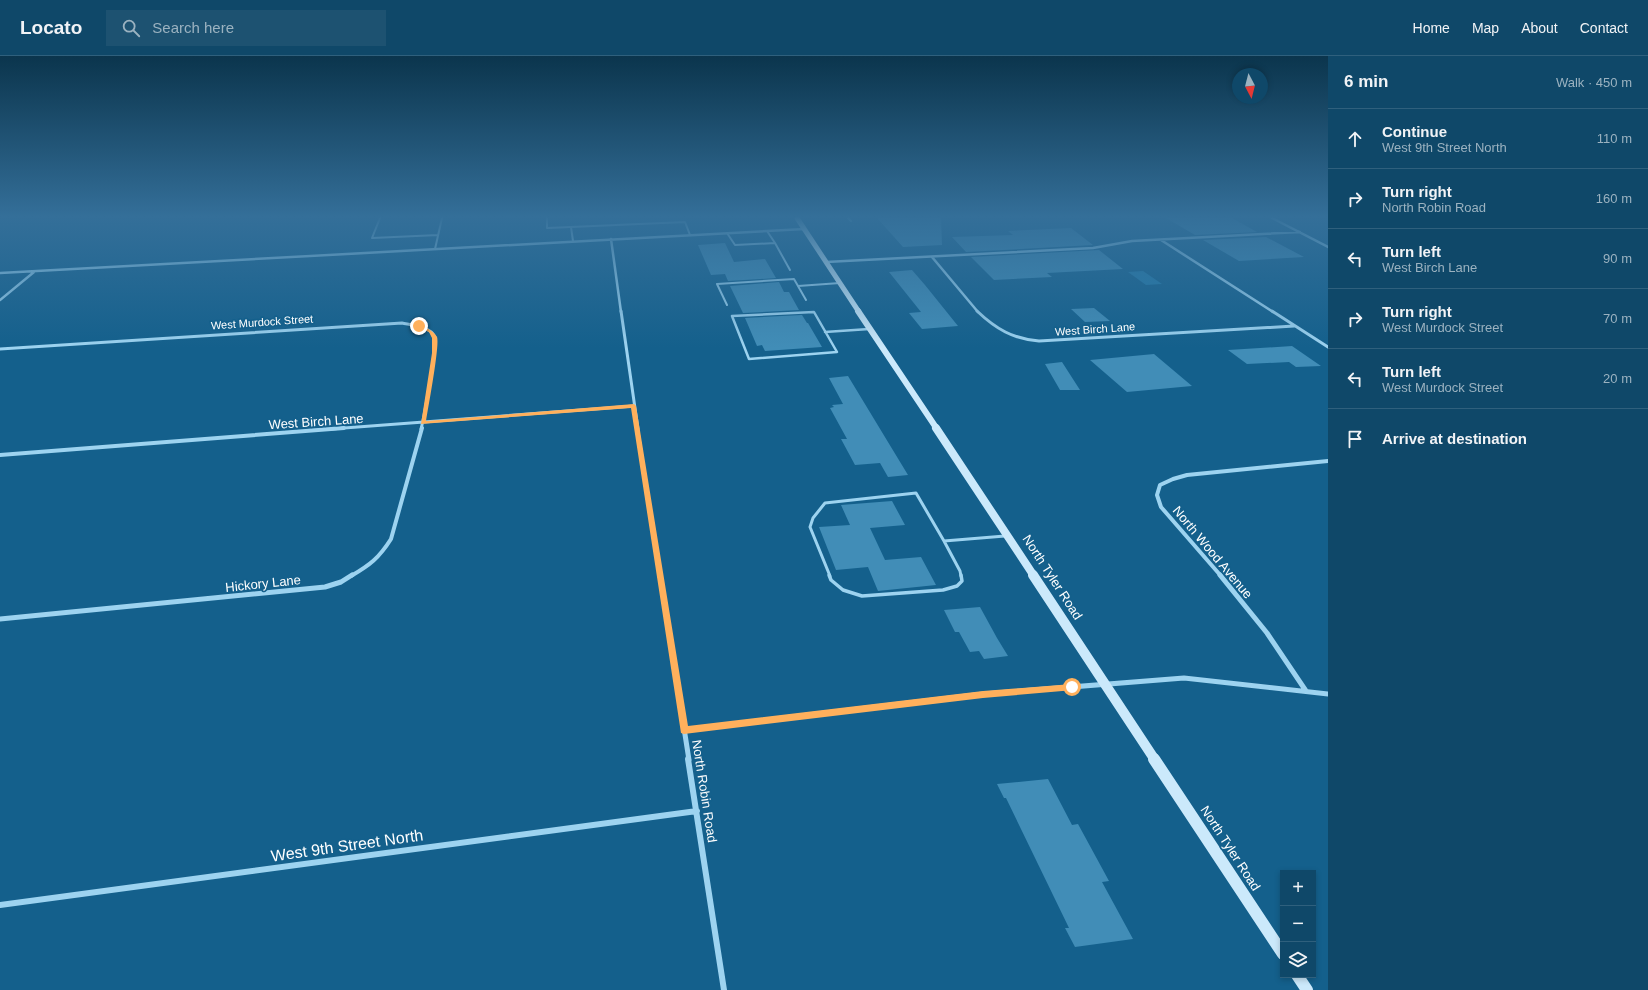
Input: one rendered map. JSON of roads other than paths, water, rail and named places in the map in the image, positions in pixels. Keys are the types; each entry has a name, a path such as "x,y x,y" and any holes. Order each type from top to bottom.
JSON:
{"main road":[{"name":"North Tyler Road","path":"826,262 1280,949"},
{"path":"1299,978 1307,990"}],"street":[{"path":"0,273 216,262"},
{"name":"North Robin Road","path":"614,262 634,406 724,990"},
{"path":"826,262 834,262"},
{"name":"West Birch Lane","path":"936,262 963,295 987,320 1003,332 1019,338 1038,341 1051,341 1294,326"},
{"path":"1194,262 1328,347"},
{"path":"0,300 34,272"},
{"name":"West Murdock Street","path":"0,349 402,323 419,326 430,331 435,338 423,423"},
{"name":"West Birch Lane","path":"0,456 634,406"},
{"name":"Hickory Lane","path":"0,619 306,590 325,587 341,582 365,568 381,556 391,540 423,423"},
{"name":"North Wood Avenue","path":"1306,691 1267,633 1226,582 1161,507 1157,496 1160,485 1167,480 1180,477 1257,467 1328,461"},
{"path":"684,730 983,694 1184,678 1328,694"},
{"name":"West 9th Street North","path":"0,905 697,811"}],"lane":[{"path":"785,262 790,270"},
{"path":"727,305 717,284 794,279 806,300"},
{"path":"798,286 840,283"},
{"path":"814,312 825,332 837,352 749,359 732,316 814,312"},
{"path":"825,332 870,329"},
{"path":"916,494 944,541 960,571 962,581 957,586 943,590 862,596 843,590 831,580 810,527 813,518 825,503 916,494"},
{"path":"944,541 1007,536"}]}
